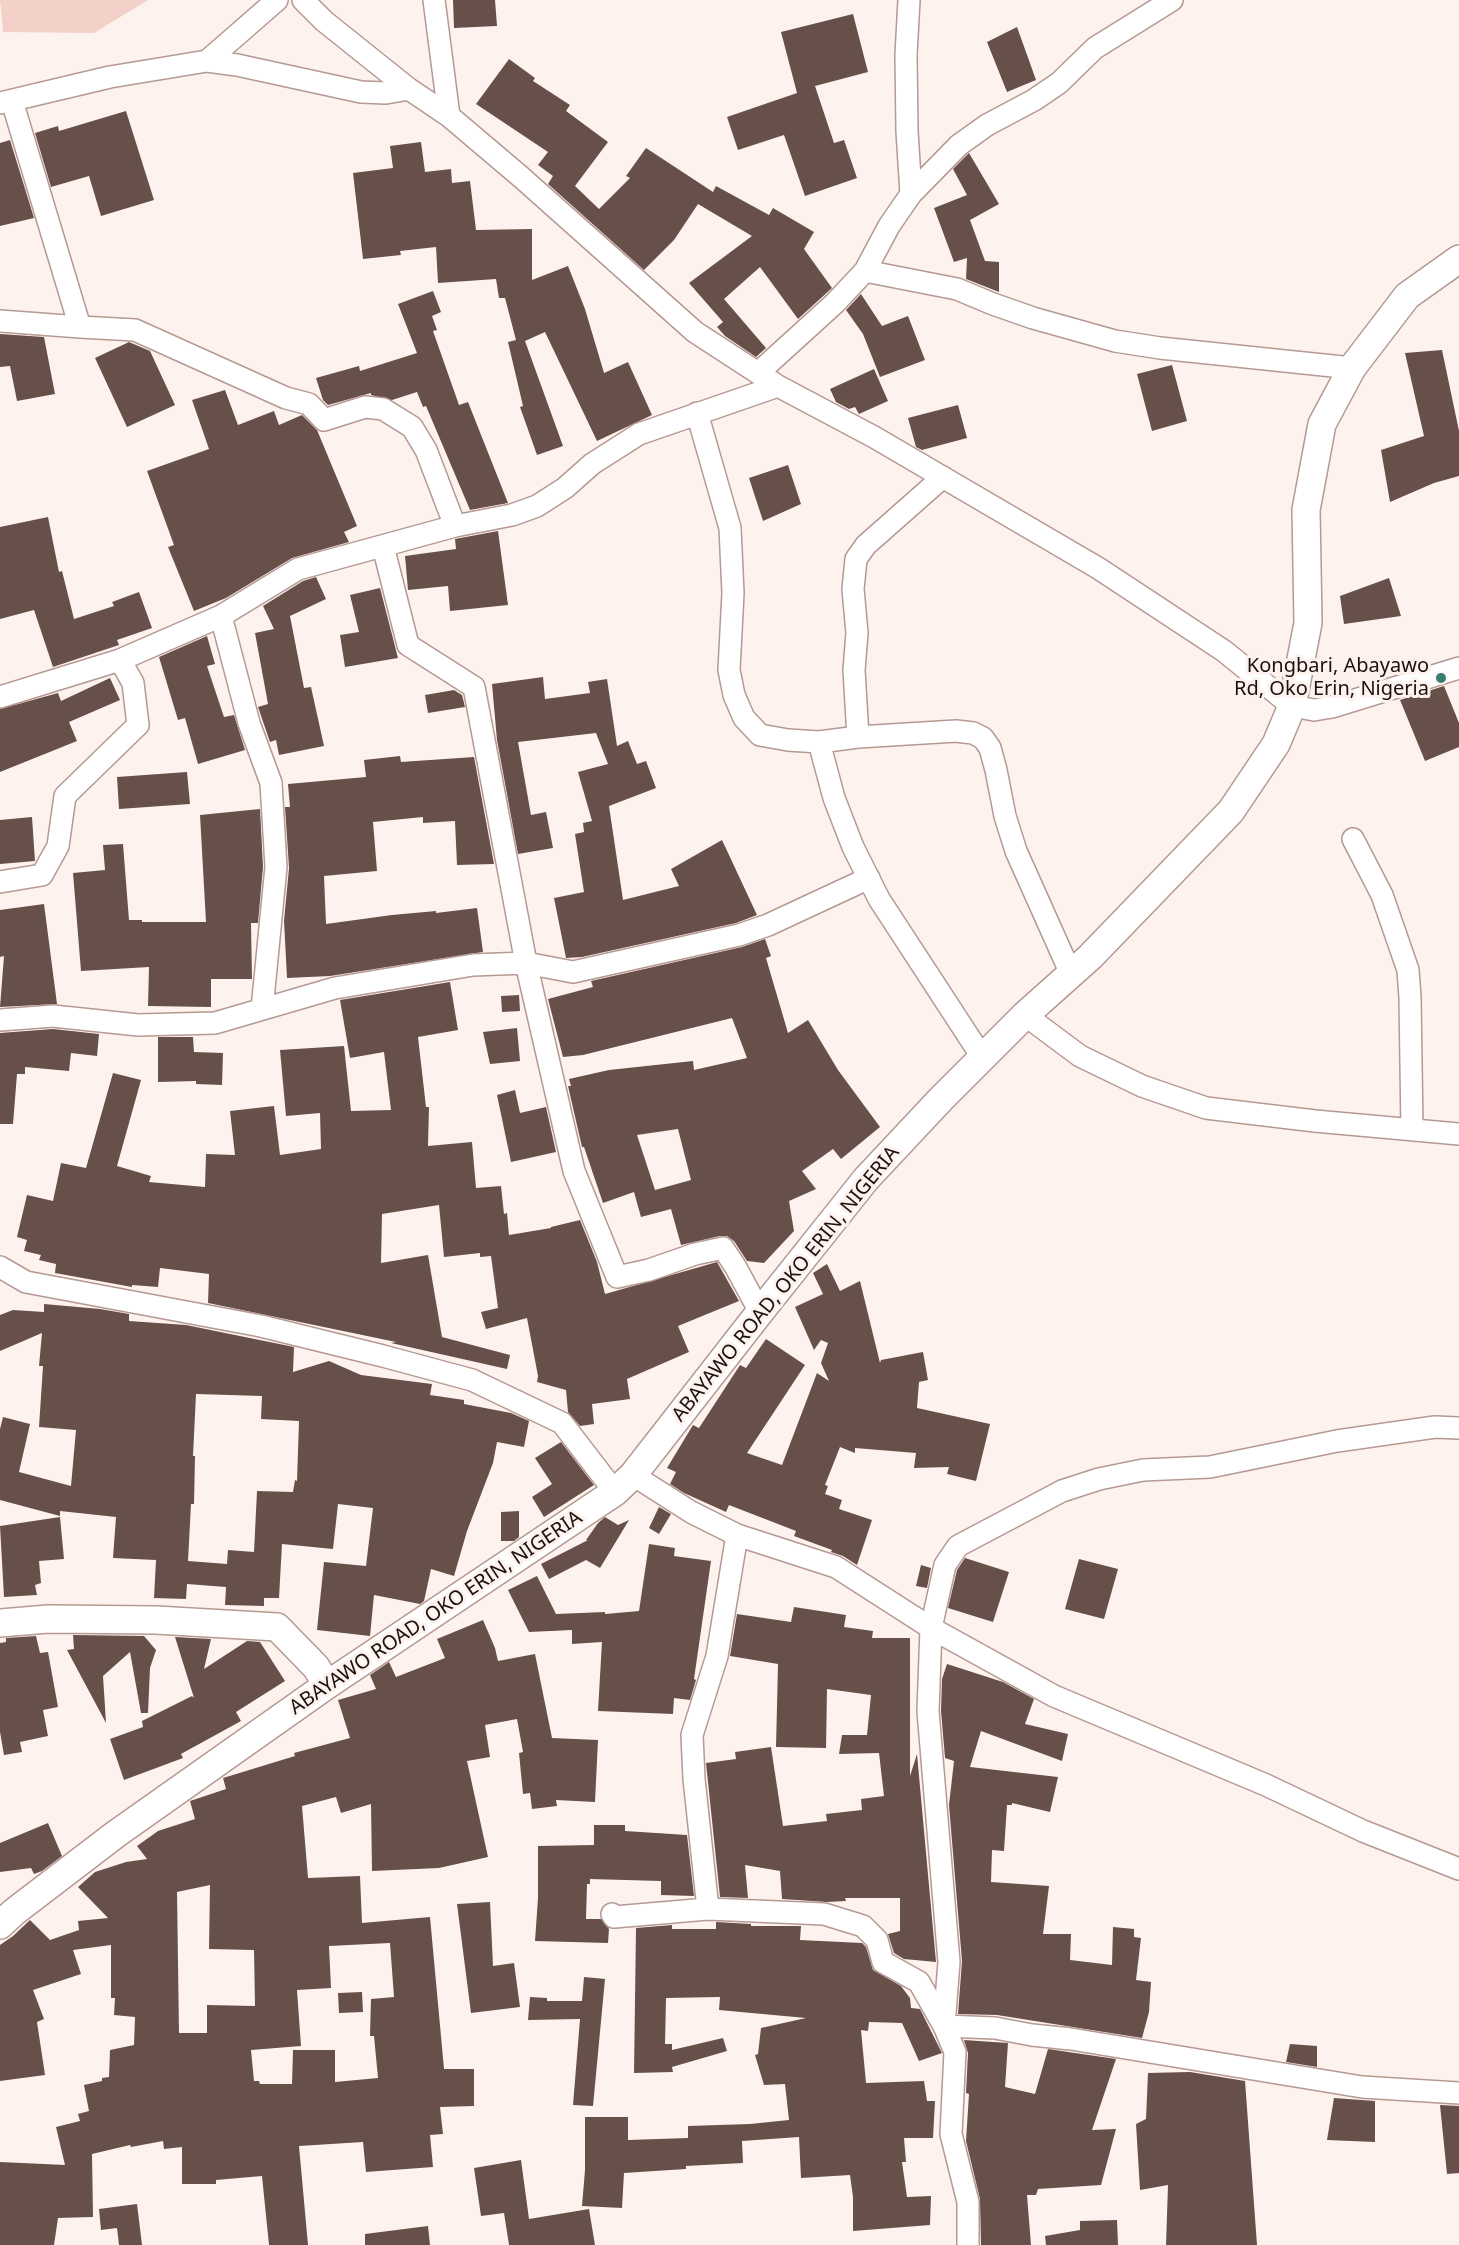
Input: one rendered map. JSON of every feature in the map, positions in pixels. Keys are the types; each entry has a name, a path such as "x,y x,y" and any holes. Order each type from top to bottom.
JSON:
{"street":[{"path":"207,61 277,0"},
{"path":"303,0 324,21 409,89 449,116 521,177 694,333 778,386 943,477 1098,568 1224,651 1292,706 1314,710 1332,707 1459,668"},
{"path":"434,0 449,116"},
{"path":"909,0 906,55 911,194"},
{"path":"758,374 835,303 865,271 889,226 911,194 959,145 987,125 1034,100 1059,83 1095,48 1173,0"},
{"path":"80,327 6,102 110,77 207,61 237,65 361,92 386,93 409,89"},
{"name":"ABAYAWO ROAD, OKO ERIN, NIGERIA","path":"0,1925 116,1834 327,1685 624,1484 866,1179 941,1099 1172,874 1231,811 1276,744 1292,706 1308,623 1306,510 1322,424 1352,368 1407,296 1459,259"},
{"path":"865,271 957,289 1033,318 1114,341 1352,368"},
{"path":"0,321 135,330 286,398 309,404 324,420 366,407 383,409 412,427 426,450 455,526"},
{"path":"0,697 120,660 221,616 298,568 455,526 512,515 537,506 566,488 592,464 639,434 778,386"},
{"path":"697,413 730,528 733,593 729,670 734,696 744,718 760,735 788,740 819,742 858,737 956,731 973,733 983,738 990,748 1005,816 1016,851 1071,974"},
{"path":"858,737 854,670 857,633 853,589 856,559 866,545 943,477"},
{"path":"383,546 408,645 474,687 526,963 574,1171 617,1277 723,1248 760,1312"},
{"path":"221,616 249,723 271,783 276,867 262,1010"},
{"path":"0,882 42,875 58,846 65,796 138,725 133,683 120,660"},
{"path":"819,742 834,798 853,848 891,918 982,1058"},
{"path":"1353,839 1382,895 1408,970 1412,1130"},
{"path":"0,1020 53,1016 138,1025 215,1023 335,988 473,964 526,963 573,972 739,935 768,925 869,878"},
{"path":"1025,1015 1080,1056 1142,1086 1206,1108 1459,1134"},
{"path":"0,1267 26,1282"},
{"path":"0,1280 26,1282 261,1326 472,1380 562,1423 624,1484 691,1512 737,1536 836,1567 931,1628 1054,1696 1266,1785 1363,1831 1459,1869"},
{"path":"945,2026 950,1962 928,1711 931,1628 945,1565 958,1546 1062,1491 1099,1479 1143,1470 1210,1467 1337,1441 1435,1427 1459,1428"},
{"path":"708,1910 694,1779 692,1735 717,1656 737,1536"},
{"path":"0,1623 48,1619 156,1620 277,1628 316,1667 327,1685"},
{"path":"612,1914 614,1917 708,1910 824,1914 863,1926 877,1940 883,1962 919,1982 945,2026 955,2052 951,2134 968,2202 968,2245"},
{"path":"945,2026 994,2028 1032,2035 1071,2038 1362,2087 1459,2093"}],"shaded area":[{"path":"0,0 148,0 94,33 3,32"}],"building":[{"path":"453,0 495,0 497,26 454,28"},
{"path":"853,14 868,72 815,86 834,143 844,140 857,178 805,196 784,135 738,150 727,117 797,93 781,32"},
{"path":"1017,27 1036,80 1007,92 987,42"},
{"path":"509,59 535,78 533,81 570,105 566,111 608,142 575,186 599,209 630,178 626,176 646,148 713,192 716,186 769,215 773,208 814,232 804,249 832,288 798,319 760,267 724,299 766,348 756,357 725,336 717,327 723,322 689,283 752,236 698,204 674,240 644,270 548,184 553,176 538,165 548,152 476,104"},
{"path":"126,111 154,200 101,216 89,176 51,187 35,133 58,126 59,131"},
{"path":"10,140 34,218 0,226 0,143"},
{"path":"421,142 425,172 451,169 452,183 470,181 476,230 532,229 532,280 568,266 585,309 604,373 628,362 652,415 597,441 545,332 525,341 563,446 537,455 520,407 523,406 508,342 516,340 505,298 499,298 496,279 438,283 436,247 400,251 401,255 363,259 353,173 393,168 390,146"},
{"path":"969,153 999,204 970,220 985,261 999,262 999,292 966,279 967,258 954,262 934,208 967,195 953,169"},
{"path":"433,291 441,312 432,316 437,330 433,331 459,405 468,402 508,503 470,510 426,406 423,407 417,392 392,400 371,395 371,393 328,405 323,400 316,378 359,366 360,371 417,353 398,304"},
{"path":"861,294 882,326 908,316 925,360 880,377 863,334 846,310"},
{"path":"0,334 44,337 55,394 17,401 10,366 0,367"},
{"path":"129,342 150,351 175,405 127,427 95,358"},
{"path":"1442,350 1459,431 1459,476 1434,483 1390,502 1381,450 1424,436 1405,353"},
{"path":"1172,365 1187,421 1152,431 1137,374"},
{"path":"874,369 888,401 859,414 855,407 849,409 836,402 830,389"},
{"path":"225,390 238,425 274,411 279,425 302,415 317,430 357,526 344,532 349,542 292,558 226,598 194,611 168,547 174,545 147,471 209,449 192,400"},
{"path":"958,405 967,438 922,450 916,447 908,418"},
{"path":"788,465 801,504 763,521 749,478"},
{"path":"48,517 59,572 62,571 74,619 114,606 112,602 139,592 152,628 117,640 119,645 53,667 34,610 0,619 0,527"},
{"path":"498,531 508,605 450,611 448,586 408,590 405,556 456,549 455,539"},
{"path":"316,577 326,599 290,616 304,688 311,687 324,746 279,755 276,740 270,742 258,707 268,704 255,633 274,629 263,606 303,581"},
{"path":"1389,578 1401,616 1344,624 1340,596"},
{"path":"380,588 398,658 345,667 340,635 359,632 350,595"},
{"path":"207,636 215,664 207,666 224,717 234,715 245,750 198,764 185,718 178,720 159,657"},
{"path":"543,677 545,699 590,693 588,682 607,679 617,746 628,741 637,764 646,761 656,788 609,806 623,900 679,886 671,869 722,840 757,915 736,923 582,957 566,958 554,898 584,892 575,834 584,832 583,823 592,821 578,772 608,764 596,733 518,742 531,815 546,812 553,848 518,854 497,740 492,684"},
{"path":"110,678 120,700 69,722 77,741 0,772 0,709 58,693 61,701"},
{"path":"1444,686 1459,723 1459,747 1425,761 1400,700"},
{"path":"454,690 462,695 465,707 428,713 425,695"},
{"path":"400,756 401,762 474,757 494,864 457,865 455,821 423,823 423,817 373,822 377,871 324,876 326,924 392,915 477,908 483,952 330,976 287,978 284,921 289,868 285,807 290,807 288,784 366,777 364,760"},
{"path":"187,772 190,804 119,809 117,777"},
{"path":"260,809 263,867 258,923 251,923 252,979 211,979 211,1007 148,1006 149,967 81,971 73,873 105,870 103,845 123,844 129,920 206,922 200,815"},
{"path":"32,817 35,861 0,864 0,820"},
{"path":"44,904 57,1004 0,1007 4,956 0,957 0,910"},
{"path":"765,939 771,956 766,958 788,1033 808,1020 838,1070 880,1127 841,1159 833,1149 802,1171 816,1189 789,1201 794,1231 764,1263 747,1261 734,1241 727,1236 681,1245 671,1209 641,1217 634,1192 603,1203 584,1147 582,1147 568,1086 571,1086 569,1079 609,1070 693,1061 694,1070 747,1058 732,1018 583,1055 563,1057 548,999 593,987 591,981 742,947","holes":["678,1129 691,1180 655,1190 637,1135"]},
{"path":"450,982 458,1030 418,1037 426,1107 429,1107 428,1146 472,1142 476,1188 501,1186 509,1235 551,1228 580,1220 597,1262 605,1294 717,1262 739,1301 678,1326 689,1352 627,1379 630,1399 592,1404 594,1424 580,1426 568,1412 566,1390 537,1382 538,1376 527,1318 486,1329 481,1312 498,1308 491,1256 480,1257 480,1253 444,1257 439,1205 382,1214 381,1263 428,1255 442,1337 510,1355 507,1369 391,1343 396,1342 208,1303 209,1274 160,1268 158,1287 132,1285 132,1287 55,1273 56,1264 39,1260 41,1255 24,1251 27,1240 17,1237 27,1195 53,1201 61,1163 86,1168 113,1073 141,1080 117,1166 151,1176 149,1182 205,1187 206,1154 235,1155 230,1111 274,1106 280,1155 321,1149 320,1113 286,1116 280,1050 344,1046 351,1111 391,1110 384,1052 350,1058 340,1000"},
{"path":"519,995 520,1011 502,1012 501,996"},
{"path":"517,1028 520,1061 490,1064 483,1032"},
{"path":"53,1029 99,1034 97,1056 71,1053 69,1071 25,1067 25,1074 17,1074 13,1124 0,1124 0,1033"},
{"path":"158,1037 193,1037 194,1052 223,1053 222,1085 196,1084 196,1081 158,1082"},
{"path":"515,1090 520,1113 546,1107 556,1152 511,1162 497,1095"},
{"path":"827,1264 840,1291 860,1281 880,1363 881,1360 923,1352 928,1380 919,1382 917,1408 990,1424 976,1481 947,1474 949,1467 914,1468 916,1453 855,1448 855,1453 840,1447 825,1485 828,1486 825,1494 842,1500 839,1509 872,1520 857,1565 831,1552 832,1550 794,1536 796,1531 729,1505 726,1512 684,1493 670,1484 676,1472 667,1468 693,1425 699,1428 740,1365 746,1368 766,1339 805,1365 747,1453 782,1465 817,1373 829,1381 821,1363 828,1343 821,1340 814,1350 795,1307 823,1294 813,1273"},
{"path":"44,1304 100,1309 129,1314 129,1321 186,1325 294,1347 293,1372 329,1361 361,1375 432,1384 430,1395 464,1400 464,1404 511,1413 529,1421 524,1447 497,1442 493,1463 467,1531 454,1576 431,1569 424,1601 420,1604 374,1595 370,1636 317,1630 324,1562 366,1566 373,1508 338,1504 333,1549 282,1544 279,1598 264,1598 264,1606 225,1605 226,1587 187,1584 186,1599 154,1598 156,1560 113,1558 116,1517 60,1511 60,1516 0,1500 0,1429 3,1417 30,1424 19,1472 71,1486 76,1430 39,1427 43,1366 39,1366 42,1333 0,1351 0,1315 13,1310 44,1312","holes":["196,1394 262,1396 261,1419 299,1421 297,1481 295,1480 293,1492 257,1491 254,1552 228,1550 227,1564 188,1561 191,1504 194,1504 195,1456 193,1456"]},
{"path":"561,1442 594,1485 544,1517 532,1497 552,1484 535,1458"},
{"path":"659,1507 671,1514 659,1534 649,1528"},
{"path":"519,1511 519,1537 514,1541 501,1541 501,1512"},
{"path":"60,1517 64,1559 39,1561 41,1583 35,1585 37,1595 4,1597 0,1526"},
{"path":"605,1517 618,1525 629,1520 600,1568 586,1560 549,1579 541,1564 588,1540 586,1540 598,1523"},
{"path":"649,1544 675,1548 674,1556 711,1561 694,1679 696,1680 690,1700 674,1698 673,1714 598,1711 602,1642 572,1644 572,1630 529,1632 508,1590 537,1576 556,1614 639,1611"},
{"path":"965,1558 1009,1572 993,1622 948,1608 957,1570"},
{"path":"1079,1559 1118,1569 1104,1619 1065,1609"},
{"path":"921,1565 931,1568 927,1588 916,1586"},
{"path":"794,1607 846,1615 844,1627 873,1631 872,1638 910,1638 910,1776 917,1754 936,1962 904,1959 894,1953 888,1934 900,1931 900,1898 845,1898 846,1901 827,1902 782,1899 780,1871 745,1865 748,1898 720,1897 706,1763 736,1759 735,1752 771,1747 783,1826 827,1821 826,1814 862,1810 861,1799 884,1796 879,1753 839,1754 842,1735 867,1735 871,1695 827,1689 826,1748 776,1747 778,1664 730,1656 737,1614 791,1622"},
{"path":"483,1620 498,1661 535,1654 552,1738 598,1740 595,1802 556,1800 557,1806 532,1809 530,1793 523,1794 519,1753 523,1752 517,1719 485,1725 490,1757 467,1761 488,1857 439,1868 372,1871 371,1804 341,1813 336,1797 302,1806 308,1878 360,1876 362,1923 430,1917 444,2069 474,2069 474,2106 440,2107 443,2134 430,2135 433,2167 366,2172 363,2142 299,2146 308,2245 269,2245 262,2176 216,2180 216,2184 182,2184 182,2147 164,2149 163,2141 131,2147 130,2145 92,2154 93,2217 58,2218 54,2245 0,2245 0,2162 65,2165 56,2127 80,2121 78,2114 89,2111 84,2085 109,2077 110,2050 134,2045 135,2017 114,2015 115,1998 111,1998 111,1945 73,1950 81,1974 33,1990 44,2019 37,2022 45,2075 0,2081 0,1945 30,1920 50,1940 79,1930 78,1921 108,1918 78,1887 95,1872 126,1862 147,1859 137,1846 158,1831 195,1819 190,1801 226,1789 223,1778 295,1756 294,1753 350,1738 338,1700 376,1689 370,1675 389,1662 396,1677 445,1658 437,1639","holes":["210,1885 209,1949 254,1950 255,2006 207,2005 207,2033 179,2033 177,1892","390,1943 394,1997 371,1999 370,2036 374,2036 378,2078 335,2082 335,2050 293,2050 292,2084 260,2084 259,2081 254,2081 251,2050 301,2046 297,1990 331,1988 329,1946"]},
{"path":"73,1635 144,1636 156,1650 150,1668 148,1713 141,1713 130,1652 103,1676 106,1723 67,1650 74,1649"},
{"path":"36,1636 40,1653 48,1652 58,1707 43,1710 48,1736 20,1742 22,1752 4,1755 0,1732 0,1643 6,1642 6,1638"},
{"path":"175,1637 211,1639 204,1669 247,1641 260,1642 285,1681 236,1712 241,1721 181,1754 183,1758 124,1780 110,1739 143,1727 142,1721 192,1696 194,1698"},
{"path":"947,1664 1003,1682 1034,1699 1025,1724 1068,1734 1062,1761 981,1731 970,1767 1058,1777 1050,1812 1012,1803 1012,1805 1007,1805 1004,1851 992,1850 991,1882 1049,1886 1043,1934 1071,1934 1070,1960 1112,1965 1113,1927 1134,1929 1134,1937 1141,1938 1136,1980 1151,1982 1149,2012 1142,2038 997,2015 958,2014 962,1961 949,1805 954,1761 945,1758 941,1711 942,1679"},
{"path":"48,1823 62,1856 42,1871 34,1874 31,1868 0,1872 0,1843"},
{"path":"594,1825 625,1825 625,1831 687,1835 694,1896 661,1895 661,1881 590,1879 590,1884 587,1884 586,1919 601,1919 609,1929 608,1943 535,1941 538,1846 594,1845"},
{"path":"490,1902 493,1966 514,1963 520,2007 471,2013 457,1904"},
{"path":"716,1922 751,1924 751,1926 801,1926 800,1940 862,1943 866,1947 873,1970 901,1986 910,1998 911,2008 920,2009 942,2053 919,2061 902,2023 869,2022 868,2031 861,2030 866,2083 924,2081 927,2101 935,2101 933,2138 904,2138 906,2162 902,2162 907,2197 931,2196 930,2225 853,2231 853,2197 850,2175 801,2178 799,2137 742,2141 743,2163 624,2173 622,2208 582,2206 585,2117 628,2117 628,2140 688,2138 688,2126 789,2120 785,2084 764,2085 755,2055 758,2054 761,2028 806,2018 719,2010 720,1997 666,1998 665,2044 672,2044 672,2050 723,2038 727,2051 672,2067 673,2072 634,2073 636,1928 672,1925 672,1929 716,1929"},
{"path":"584,1977 605,1979 593,2106 573,2105 580,2019 528,2020 530,1997 547,1998 547,2001 582,2001"},
{"path":"362,1992 363,2012 339,2013 338,1993"},
{"path":"964,2040 1008,2043 1005,2087 1035,2094 1048,2049 1116,2059 1092,2130 1116,2129 1101,2185 1038,2189 1036,2195 1027,2195 1031,2245 981,2245 980,2199 966,2141 969,2094 966,2093 968,2053"},
{"path":"1290,2044 1317,2046 1317,2067 1286,2062"},
{"path":"1190,2072 1245,2081 1257,2245 1166,2245 1168,2185 1140,2190 1136,2124 1146,2119 1148,2073"},
{"path":"1334,2098 1375,2101 1375,2142 1327,2140"},
{"path":"1440,2105 1459,2106 1459,2173 1447,2174"},
{"path":"521,2160 529,2219 589,2209 595,2245 509,2245 504,2213 481,2216 474,2168"},
{"path":"137,2204 142,2245 119,2245 117,2228 101,2230 99,2209"},
{"path":"1117,2220 1118,2245 1046,2245 1045,2236 1080,2230 1080,2221"},
{"path":"428,2226 430,2245 365,2245 365,2234"}],"place":[{"name":"Kongbari, Abayawo Rd, Oko Erin, Nigeria","path":"1441,678"}]}
